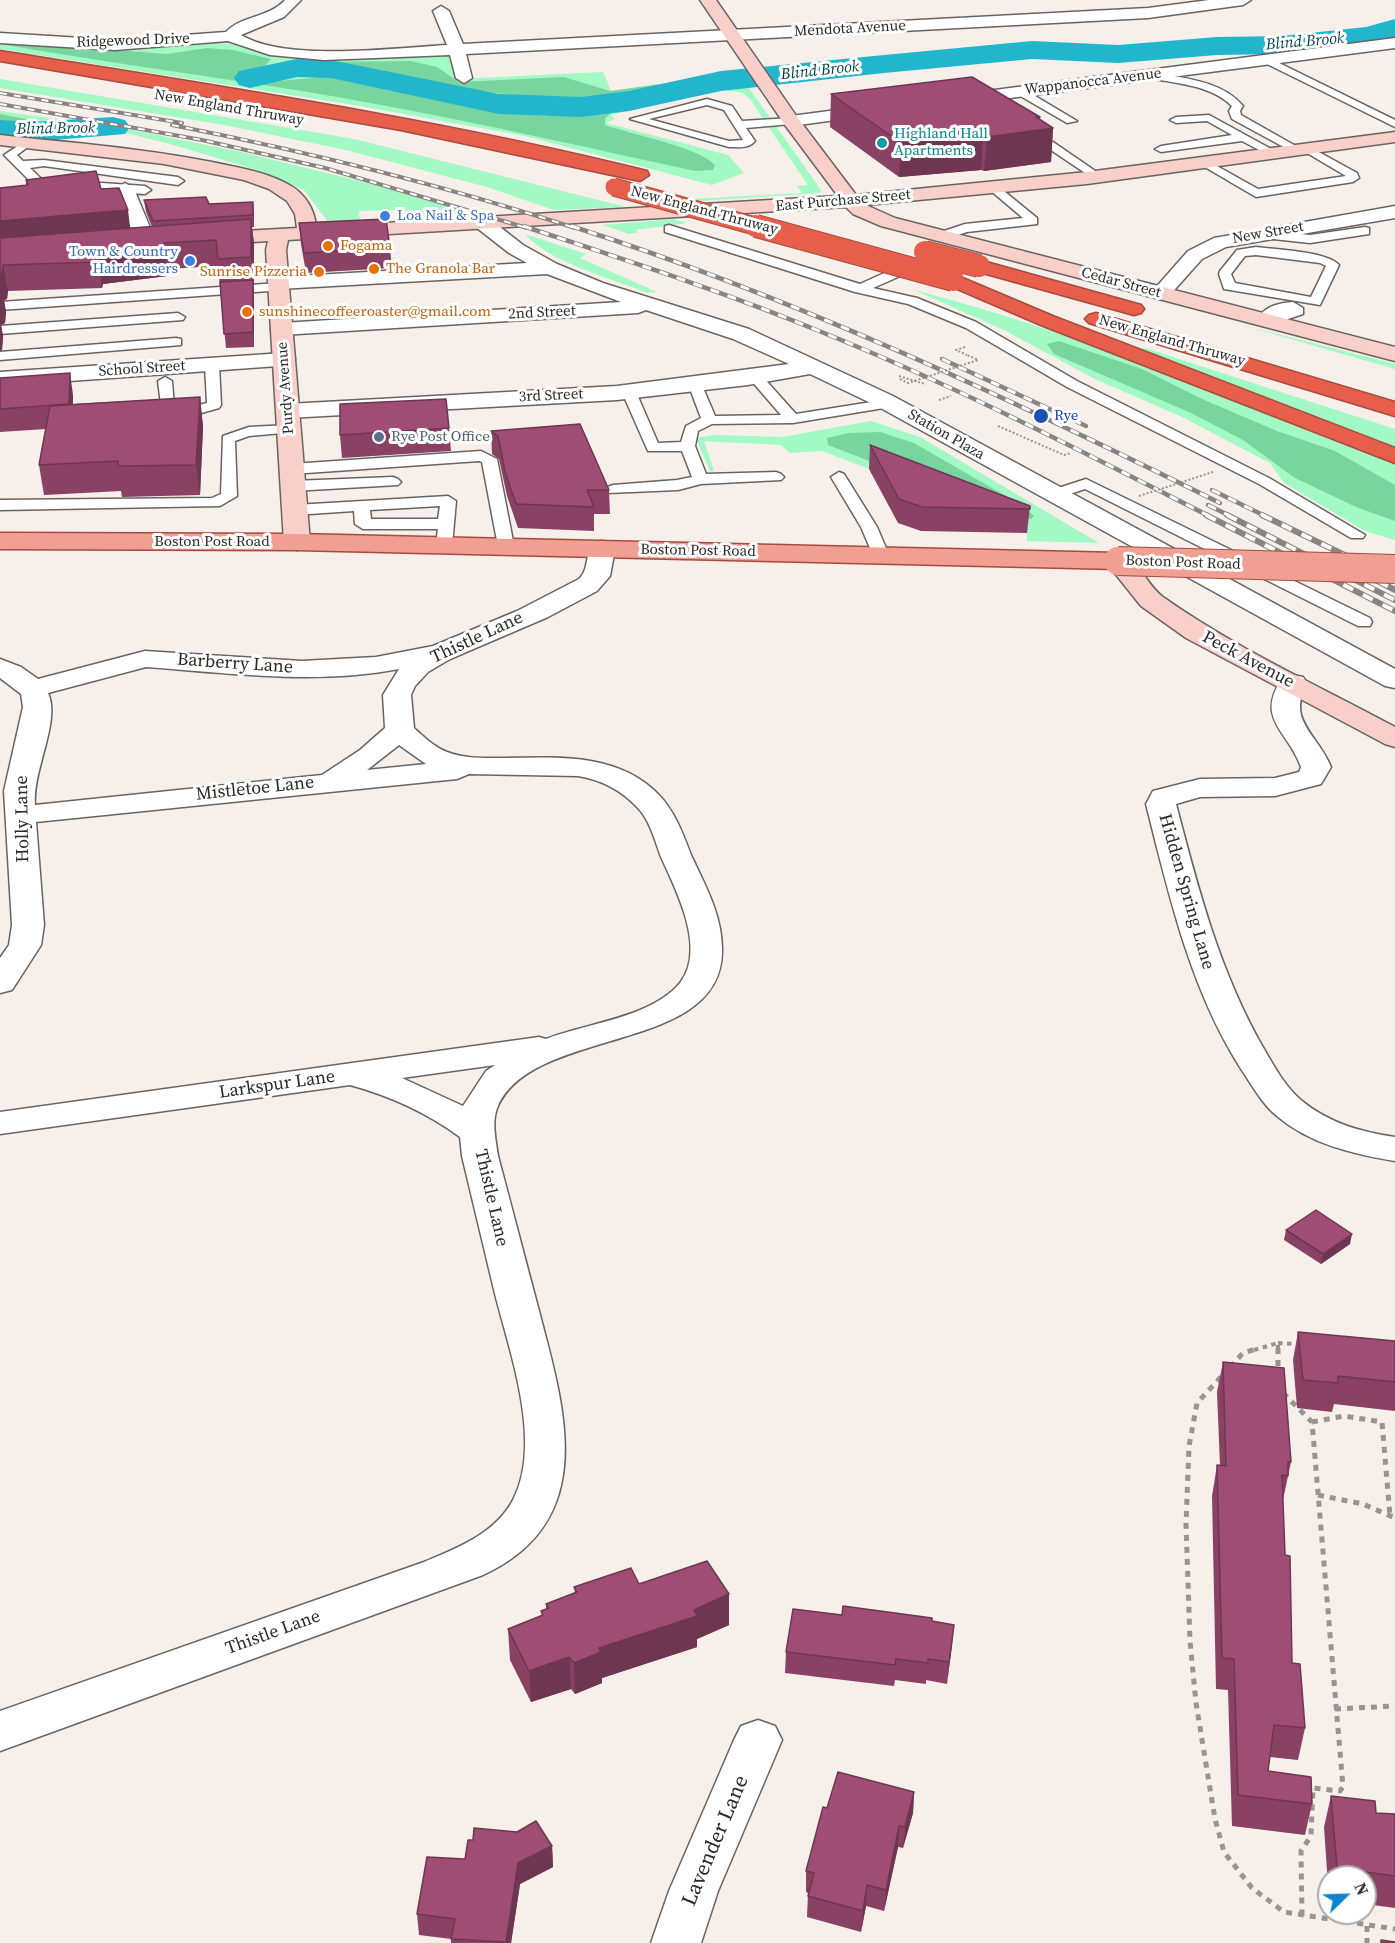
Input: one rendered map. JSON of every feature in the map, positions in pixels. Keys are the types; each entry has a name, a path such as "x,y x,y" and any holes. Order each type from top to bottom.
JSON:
{"highway":[{"name":"New England Thruway","path":"0,56 353,115 488,141 683,186"},
{"name":"New England Thruway","path":"0,70 356,130 614,187 1206,350 1395,409"},
{"name":"New England Thruway","path":"705,192 819,223"},
{"name":"New England Thruway","path":"910,248 1157,315"},
{"path":"953,279 1048,321 1395,456"}],"main road":[{"name":"Boston Post Road","path":"0,541 297,542 363,533 445,534 506,546 1395,569"}],"street":[{"name":"Ridgewood Drive","path":"231,36 239,29 280,14 292,0"},
{"path":"708,0 751,65 850,201"},
{"path":"1183,0 1204,7"},
{"name":"Mendota Avenue","path":"457,50 993,21 1204,7 1243,0"},
{"path":"952,7 993,21"},
{"path":"441,11 457,50 464,78"},
{"name":"Ridgewood Drive","path":"0,38 115,45 231,36 252,45 318,55 457,50"},
{"name":"Wappanocca Avenue","path":"939,102 1395,43"},
{"path":"1368,46 1395,59"},
{"path":"791,121 892,108"},
{"name":"East Purchase Street","path":"191,240 850,201 1090,178 1395,137"},
{"path":"0,140 170,160 260,179 283,189 299,204 306,214 308,226 305,234"},
{"path":"125,189 146,242"},
{"name":"Cedar Street","path":"850,201 872,216 942,236 1395,354"},
{"name":"New Street","path":"1161,293 1195,255 1207,247 1264,234 1395,212"},
{"name":"Station Plaza","path":"484,224 524,254 552,279 596,287 731,330 890,403 1051,495 1395,680"},
{"name":"Purdy Avenue","path":"280,235 276,250 297,542"},
{"path":"125,243 169,241"},
{"path":"279,285 552,279"},
{"name":"2nd Street","path":"282,329 658,306"},
{"name":"School Street","path":"0,379 170,374 212,365 284,360"},
{"name":"3rd Street","path":"289,420 696,386 813,367"},
{"name":"Thistle Lane","path":"396,699 401,685 410,674 441,652 495,631 588,585 597,576 602,549"},
{"name":"Peck Avenue","path":"1118,561 1150,600 1195,632 1395,738"},
{"name":"Barberry Lane","path":"32,689 145,659 265,669 343,669 441,652"},
{"path":"0,667 32,689"},
{"path":"328,782 370,756 400,730 396,699 386,687 343,669"},
{"name":"Hidden Spring Lane","path":"1293,683 1283,696 1282,706 1284,716 1313,755 1316,767 1311,778 1297,784 1280,787 1190,789 1164,797 1161,804 1199,949 1212,982 1266,1080 1288,1108 1324,1130 1343,1140 1395,1149"},
{"name":"Holly Lane","path":"0,983 25,945 28,925 21,815 21,770 37,714 38,701 32,689"},
{"name":"Thistle Lane","path":"0,1731 440,1574 483,1555 513,1532 537,1502 545,1470 547,1438 542,1402 480,1156 476,1132 480,1106 494,1084 519,1063 554,1046 639,1022 668,1010 687,995 699,980 706,960 704,918 658,815 647,800 632,787 589,769 568,766 490,768 442,761 426,753 400,730"},
{"name":"Mistletoe Lane","path":"21,815 328,782 490,768"},
{"name":"Larkspur Lane","path":"0,1123 554,1046"},
{"path":"350,1074 385,1083 418,1096 450,1111 476,1132"},
{"name":"Lavender Lane","path":"676,1943 689,1896 738,1792 758,1740"}],"lane":[{"path":"1267,60 1395,124"},
{"path":"1150,75 1210,89 1235,102 1238,106 1234,111 1245,123 1353,175 1353,178 1256,193 1204,163"},
{"path":"1021,92 1071,121"},
{"path":"707,102 728,108 739,125 749,141 744,144 729,144 636,119 707,102"},
{"path":"1176,120 1209,118 1273,153"},
{"path":"739,125 791,121"},
{"path":"1161,149 1244,137"},
{"path":"27,143 10,154 48,193"},
{"path":"1047,148 1090,178"},
{"path":"0,157 16,161 178,181 170,190 89,188 0,200"},
{"path":"942,236 965,228 1033,221 994,188"},
{"path":"669,229 860,289 912,301 987,333 1072,384 1264,481 1357,535"},
{"path":"1264,234 1310,239 1365,231"},
{"path":"860,289 965,242"},
{"path":"1256,251 1323,260 1333,265 1315,302 1294,302 1229,286 1225,274 1241,253 1256,251"},
{"path":"0,306 279,285"},
{"path":"180,294 167,409 173,412 207,409 214,405 212,365"},
{"path":"1270,320 1284,319 1298,311 1294,302"},
{"path":"0,330 178,316"},
{"path":"0,356 176,342"},
{"path":"756,378 794,419"},
{"path":"696,386 708,420"},
{"path":"629,392 653,448 688,446"},
{"path":"700,480 688,446 691,429 708,420 794,419 890,403"},
{"path":"0,505 215,503 229,496 228,439 234,434 289,420"},
{"path":"293,488 481,456 489,459 506,546"},
{"path":"614,490 678,485 700,480 776,477"},
{"path":"838,477 869,527 881,555"},
{"path":"293,488 393,482"},
{"path":"1051,495 1086,484 1364,622"},
{"path":"293,488 362,506 448,501 445,534"},
{"path":"362,506 363,533"}],"path":[{"path":"925,384 899,377 908,383 978,360 967,354"},
{"path":"998,426 1064,455 1071,453"},
{"path":"1139,496 1213,472"},
{"path":"1311,1345 1278,1343 1243,1353 1197,1403 1189,1446 1186,1524 1190,1641 1196,1703 1211,1796 1224,1852 1252,1888 1284,1912 1395,1929"},
{"path":"1278,1343 1278,1376"},
{"path":"1277,1387 1312,1422 1343,1787 1340,1791 1313,1788 1311,1836 1301,1851 1302,1916"},
{"path":"1312,1422 1344,1416 1382,1422 1392,1517"},
{"path":"1318,1495 1363,1503 1392,1517"},
{"path":"1335,1709 1395,1706"},
{"path":"1367,1926 1367,1943"}],"green space":[{"path":"0,39 40,44 204,40 293,54 448,54 457,79 603,72 611,91 657,88 740,75 771,119 763,119 753,103 743,93 723,89 610,115 615,119 606,123 728,155 744,173 712,185 525,136 354,105 0,49"},
{"path":"0,41 167,54 207,48 233,50 271,59 266,65 244,73 259,83 321,77 354,80 502,112 547,116 615,110 605,118 605,125 680,147 715,165 713,170 695,171 392,107 0,44"},
{"path":"411,61 437,67 459,82 564,77 610,91 660,84 657,88 660,92 608,100 556,100 451,86 325,62"},
{"path":"0,79 354,139 626,207 554,210 487,187 346,150 224,125 0,88"},
{"path":"0,111 127,129 237,151 485,215 433,219 401,210 359,211 360,222 328,222 304,190 260,171 126,133 63,135 49,139 0,133"},
{"path":"0,114 60,127 54,134 0,131"},
{"path":"768,126 776,126 821,190 820,193 683,202 673,200 802,193 797,186 808,185"},
{"path":"673,219 687,223 635,230 639,232 629,234 603,225"},
{"path":"525,234 586,254 580,258 657,292 647,293 565,261 535,244"},
{"path":"914,290 1036,326 1157,368 1395,462 1395,540 1365,531 1284,483 1270,463 1182,417 1095,379 1004,330"},
{"path":"1242,325 1395,364 1395,369"},
{"path":"1059,341 1142,369 1202,399 1277,431 1335,451 1395,485 1395,521 1356,507 1295,478 1243,440 1191,413 1054,354 1047,344"},
{"path":"1145,348 1395,429 1395,447 1141,349"},
{"path":"871,421 920,437 1099,543 1027,541 1027,529 822,451 790,453 781,445 704,441 714,471 710,471 696,438 714,435 782,437"},
{"path":"880,432 914,443 1023,506 1034,516 1031,519 1019,519 828,445 827,438 849,433"}],"building":[{"path":"972,77 1040,117 1036,117 1053,128 987,137 983,135 901,143 831,94"},
{"path":"96,171 101,189 119,188 128,210 0,221 0,188 28,185 26,180"},
{"path":"206,197 209,204 253,202 253,215 153,221 144,200"},
{"path":"251,219 251,257 218,259 216,240 164,243 164,251 99,259 98,262 3,265 0,274 0,238"},
{"path":"386,219 390,248 304,253 299,223"},
{"path":"253,280 253,332 224,334 220,282"},
{"path":"70,373 69,404 0,409 0,378"},
{"path":"200,397 196,465 118,466 118,461 39,465 50,406"},
{"path":"446,399 449,428 340,435 340,404"},
{"path":"580,424 609,490 587,490 594,507 516,504 505,472 498,436 491,431"},
{"path":"870,445 1030,506 1030,509 922,507 899,499"},
{"path":"1316,1210 1352,1234 1323,1254 1286,1230"},
{"path":"1298,1332 1395,1341 1395,1382 1338,1376 1338,1383 1303,1380"},
{"path":"1223,1362 1284,1368 1291,1462 1288,1462 1288,1476 1282,1475 1285,1555 1290,1556 1292,1663 1300,1664 1305,1728 1274,1725 1268,1771 1311,1777 1312,1804 1238,1795 1234,1659 1222,1658 1217,1465 1226,1466"},
{"path":"707,1561 729,1594 694,1610 697,1616 599,1648 601,1652 574,1663 569,1657 529,1671 508,1629 543,1615 541,1611 549,1608 546,1604 577,1592 574,1587 631,1568 639,1584"},
{"path":"843,1606 932,1618 932,1621 954,1625 949,1662 928,1659 928,1663 896,1659 895,1665 786,1652 793,1609 842,1615"},
{"path":"838,1772 914,1792 905,1827 899,1826 886,1890 867,1885 863,1911 808,1896 814,1873 806,1871 823,1807 827,1808"},
{"path":"1331,1796 1375,1801 1376,1813 1395,1814 1395,1876 1377,1874 1377,1865 1337,1865"},
{"path":"536,1821 552,1846 518,1863 506,1942 451,1939 455,1919 417,1914 427,1857 465,1859 468,1840 473,1840 474,1828 517,1832"},
{"path":"1381,1940 1395,1942 1395,1943 1381,1943"}],"waterway":[{"name":"Blind Brook","path":"250,78 297,68 331,69 499,104 581,107 629,101 721,81 884,64 1001,55 1032,50 1118,54 1217,46 1283,45 1369,36 1395,28"},
{"name":"Blind Brook","path":"0,130 31,132 113,127"}],"railway":[{"path":"0,93 182,123"},
{"path":"0,104 202,140 325,168 527,228"},
{"path":"172,125 375,170 575,228"},
{"path":"523,226 709,289 869,352 1016,419 1209,516"},
{"path":"571,226 738,285 901,352 1220,503"},
{"path":"942,359 1086,426"},
{"path":"1212,490 1265,516"},
{"path":"1208,505 1230,516"},
{"path":"1206,515 1395,611"},
{"path":"1227,515 1395,600"},
{"path":"1262,515 1355,560"},
{"path":"1339,561 1395,590"}],"place":[{"name":"Highland Hall Apartments","path":"882,143"},
{"name":"Loa Nail & Spa","path":"385,216"},
{"name":"Fogama","path":"328,246"},
{"name":"Town & Country Hairdressers","path":"190,261"},
{"name":"The Granola Bar","path":"374,269"},
{"name":"Sunrise Pizzeria","path":"319,272"},
{"name":"sunshinecoffeeroaster@gmail.com","path":"247,312"},
{"name":"Rye","path":"1041,416"},
{"name":"Rye Post Office","path":"379,437"}]}
